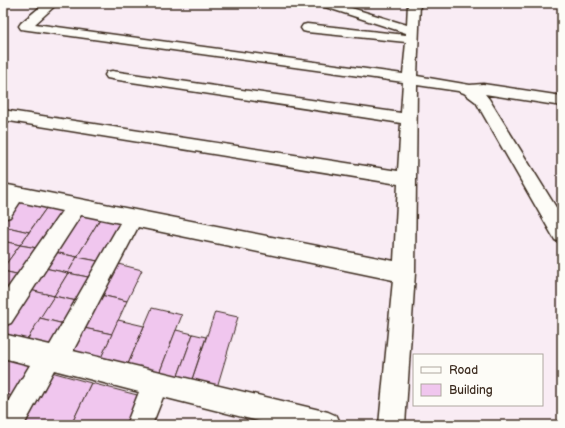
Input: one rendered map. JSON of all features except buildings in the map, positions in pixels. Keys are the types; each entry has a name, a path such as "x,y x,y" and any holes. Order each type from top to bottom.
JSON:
{"street":[{"path":"52,3 25,26 410,79 460,87 469,90 482,99 562,234"},
{"path":"323,3 412,35"},
{"path":"392,425 404,273 414,3"},
{"path":"308,28 412,35"},
{"path":"112,75 409,119"},
{"path":"469,90 483,89 562,101"},
{"path":"3,129 9,116 408,179"},
{"path":"3,211 10,193 404,273"},
{"path":"3,315 76,206"},
{"path":"9,425 52,358 133,218"},
{"path":"3,346 328,425"},
{"path":"139,425 155,384"}]}
